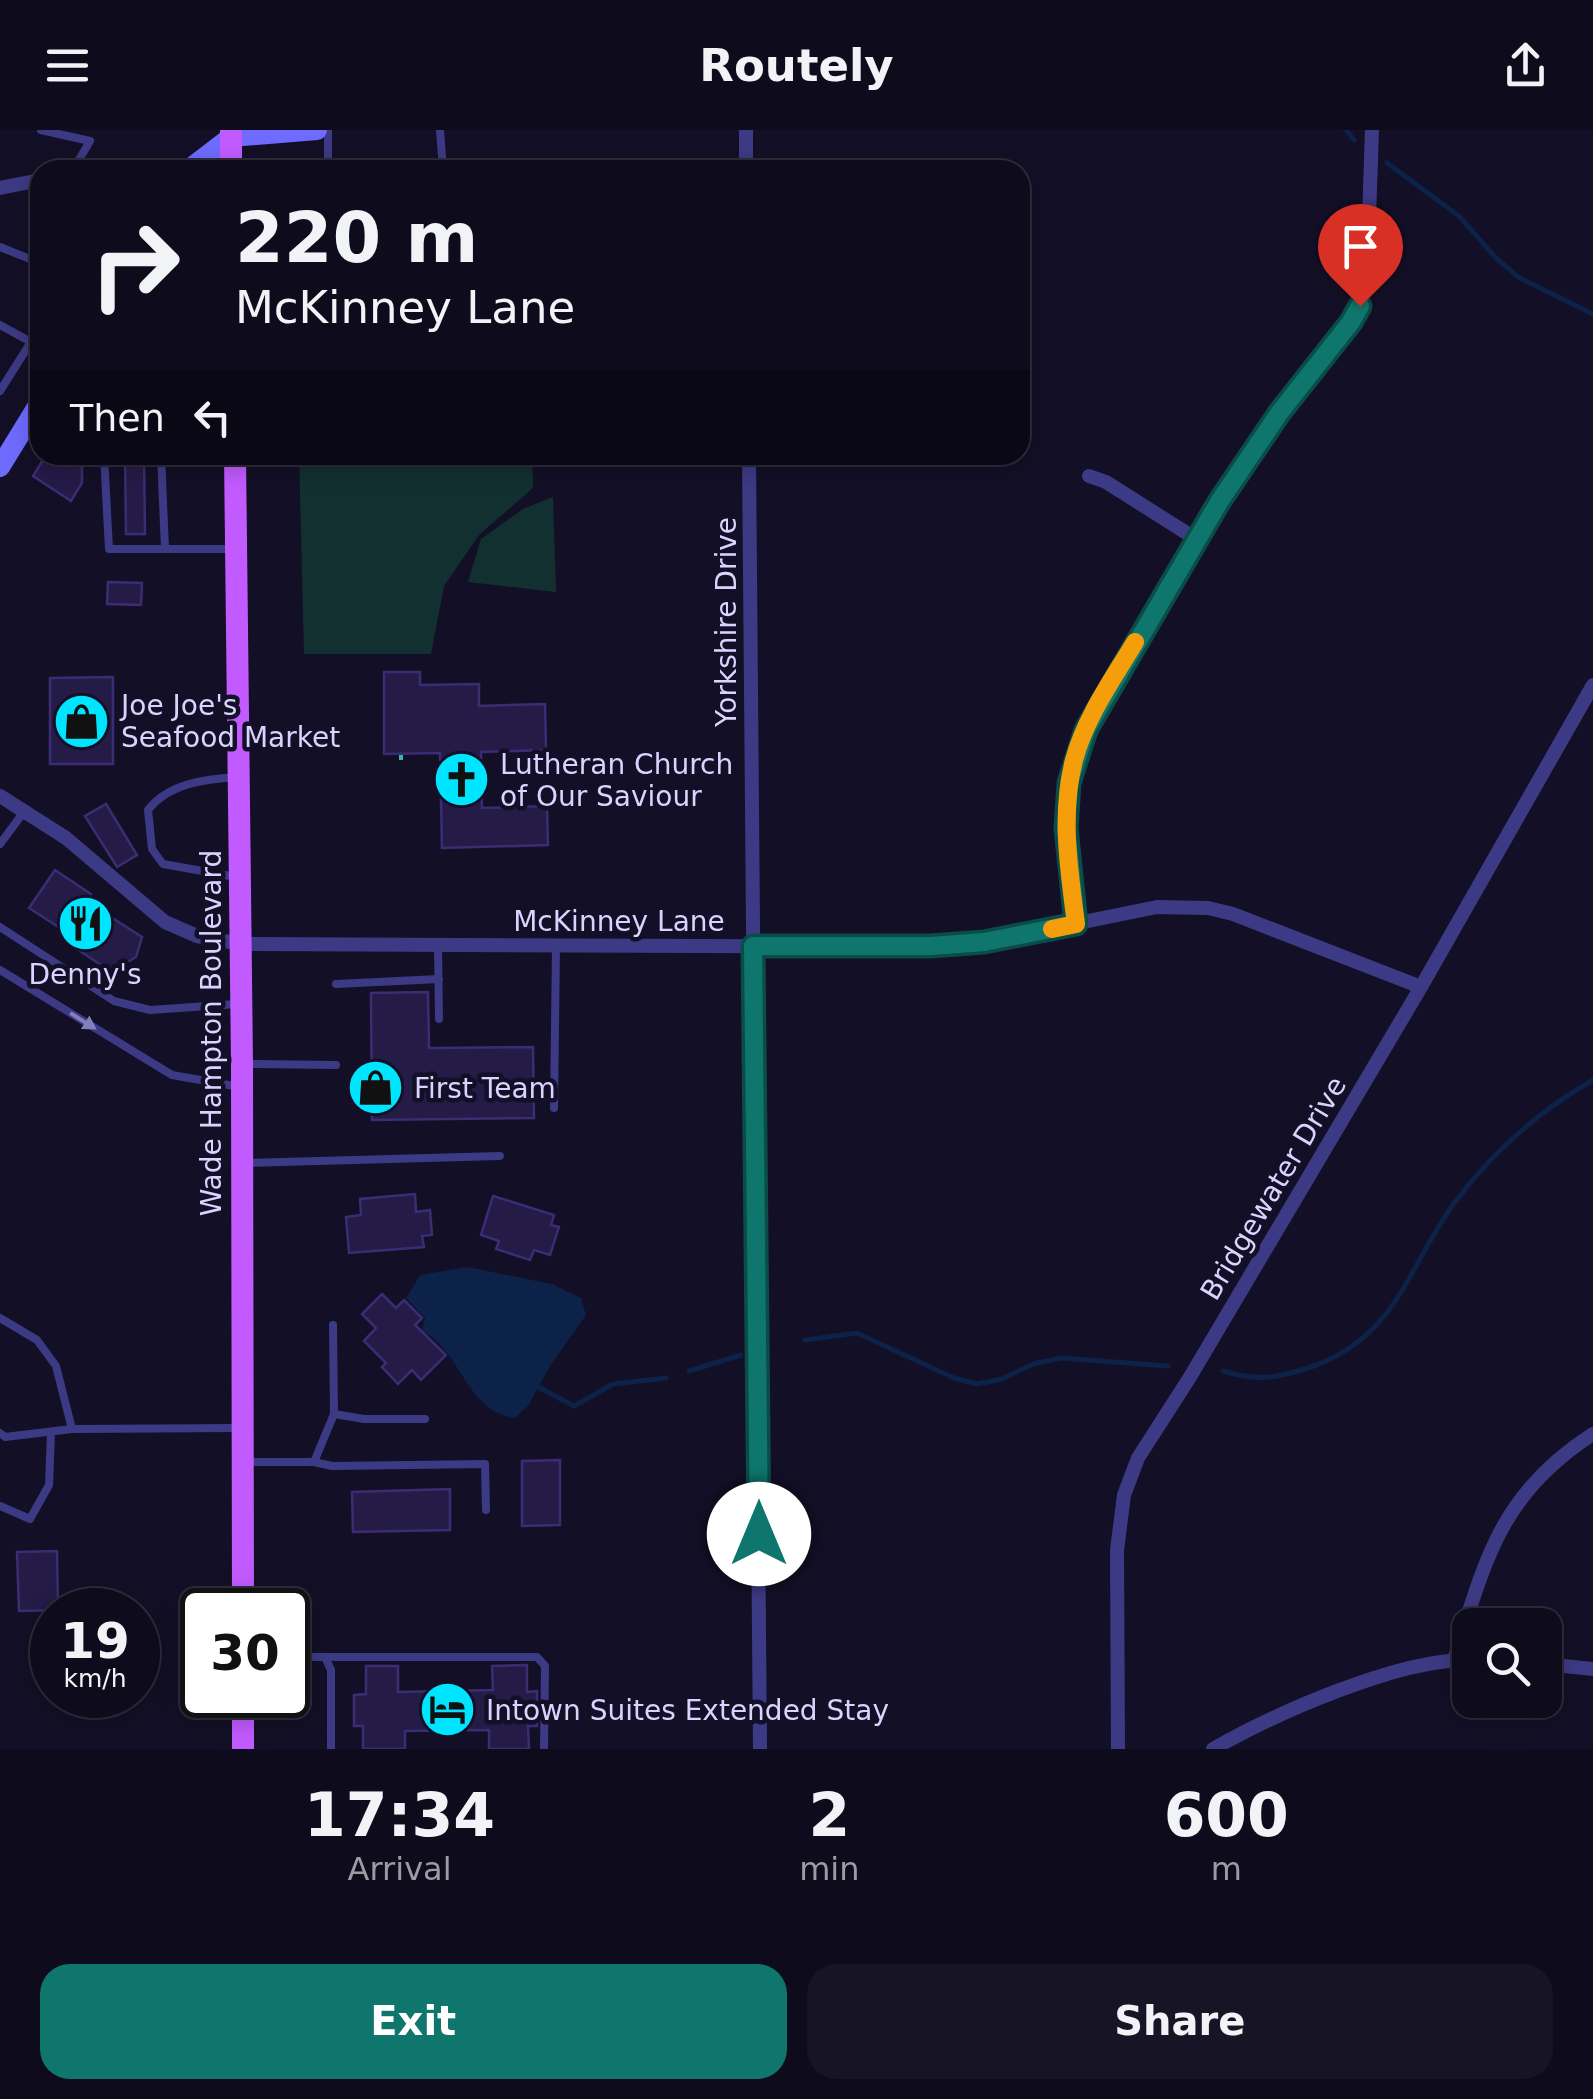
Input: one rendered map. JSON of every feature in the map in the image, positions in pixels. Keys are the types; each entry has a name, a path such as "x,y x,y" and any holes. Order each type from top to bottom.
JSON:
{"main road":[{"path":"231,133 231,160"},
{"name":"Wade Hampton Boulevard","path":"235,465 240,877 230,942 242,1004 243,1588"},
{"path":"243,1718 243,1749"}],"street":[{"path":"200,160 231,133 317,130"},
{"path":"746,130 746,160"},
{"path":"1076,924 1066,828 1075,757 1106,691 1196,539 1280,412 1360,306 1367,276 1372,130"},
{"path":"0,188 30,182"},
{"path":"0,467 30,418"},
{"name":"Yorkshire Drive","path":"750,465 760,1749"},
{"path":"1089,476 1106,482 1196,539"},
{"name":"Bridgewater Drive","path":"1118,1749 1117,1550 1130,1478 1150,1436 1190,1377 1421,987 1593,685"},
{"name":"McKinney Lane","path":"0,796 66,838 165,922 197,936 230,942 931,946 984,942 1157,907 1208,908 1421,987"},
{"path":"1474,1608 1482,1570 1506,1519 1548,1466 1593,1434"},
{"path":"1212,1749 1302,1705 1374,1679 1452,1662"},
{"path":"1562,1666 1593,1670"}],"lane":[{"path":"40,130 90,141"},
{"path":"79,160 93,130"},
{"path":"328,130 328,160"},
{"path":"440,130 442,160"},
{"path":"0,247 30,260"},
{"path":"0,324 30,337"},
{"path":"0,390 30,348"},
{"path":"105,465 109,550 236,549"},
{"path":"162,465 165,549"},
{"path":"239,777 199,779 156,800 148,810 152,848 164,864 240,877"},
{"path":"0,844 26,809"},
{"path":"0,927 114,1001 150,1010 242,1004"},
{"path":"438,946 440,1019"},
{"path":"554,1108 556,946"},
{"path":"0,970 172,1075 242,1076 336,1065"},
{"path":"336,984 439,979"},
{"path":"242,1163 500,1156"},
{"path":"0,1318 37,1340 56,1366 72,1430"},
{"path":"314,1462 334,1414 334,1325"},
{"path":"334,1414 364,1419 426,1420"},
{"path":"0,1433 6,1437 72,1430 242,1428"},
{"path":"0,1506 30,1519 49,1484 51,1432"},
{"path":"242,1462 314,1462 332,1466 484,1464 486,1510"},
{"path":"310,1657 538,1657 545,1666 544,1749"},
{"path":"325,1657 331,1670 331,1749"}],"green space":[{"path":"299,465 532,465 533,488 479,535 444,586 431,654 304,654"},
{"path":"553,497 556,592 468,582 481,539 523,509"}],"water":[{"path":"467,1267 552,1284 581,1298 586,1315 528,1406 515,1418 485,1405 447,1352 422,1331 425,1318 406,1298 420,1275"}],"building":[{"path":"40,465 82,465 82,483 71,501 33,476"},
{"path":"125,465 144,465 145,534 126,534"},
{"path":"108,582 142,583 141,605 107,604"},
{"name":"Lutheran Church of Our Saviour","path":"384,672 420,672 420,685 479,684 479,706 545,704 546,750 481,752 482,808 547,806 548,845 442,848 440,753 384,754"},
{"name":"Joe Joe's Seafood Market","path":"113,677 113,764 50,764 50,678"},
{"path":"106,804 137,855 117,867 85,816"},
{"name":"Denny's","path":"55,870 91,894 86,901 142,937 136,957 111,972 79,950 83,943 29,908"},
{"path":"428,992 429,1048 533,1047 534,1118 372,1120 371,993"},
{"path":"415,1194 416,1212 430,1210 432,1235 422,1236 424,1247 349,1253 346,1217 361,1215 360,1199"},
{"path":"493,1196 554,1215 551,1225 559,1227 550,1255 534,1250 530,1260 496,1249 499,1241 481,1235"},
{"path":"382,1294 396,1308 404,1300 422,1318 415,1325 446,1355 421,1380 412,1370 398,1384 382,1367 386,1363 364,1341 376,1328 362,1314"},
{"path":"560,1460 560,1525 522,1526 522,1461"},
{"path":"450,1489 450,1530 353,1532 352,1492"},
{"path":"57,1551 58,1588 30,1588 30,1611 19,1611 17,1552"},
{"name":"Intown Suites Extended Stay","path":"527,1665 527,1692 537,1691 537,1726 528,1726 529,1749 489,1749 489,1730 405,1731 405,1749 363,1749 363,1726 354,1726 354,1695 366,1694 366,1666 398,1666 398,1692 493,1690 492,1666"}],"waterway":[{"path":"1346,130 1354,140"},
{"path":"1387,163 1459,216 1518,277 1593,314"},
{"path":"1223,1371 1264,1378 1283,1375 1336,1356 1361,1340 1396,1300 1438,1227 1485,1166 1536,1119 1593,1080"},
{"path":"805,1340 857,1333 954,1378 977,1384 1061,1358 1168,1366"},
{"path":"689,1371 741,1355"},
{"path":"538,1387 574,1406 613,1384 666,1378"}],"slow traffic":[{"path":"1052,929 1076,924 1066,828 1075,757 1106,691 1135,642"}],"place":[{"name":"Joe Joe's Seafood Market","path":"82,721"},
{"name":"Lutheran Church of Our Saviour","path":"461,780"},
{"name":"Denny's","path":"85,923"},
{"name":"First Team","path":"375,1088"},
{"name":"Intown Suites Extended Stay","path":"447,1710"}],"route":[{"path":"759,1534 753,946 931,946 984,942 1076,924 1066,828 1069,783 1086,730 1219,502 1280,412 1360,306"}]}
